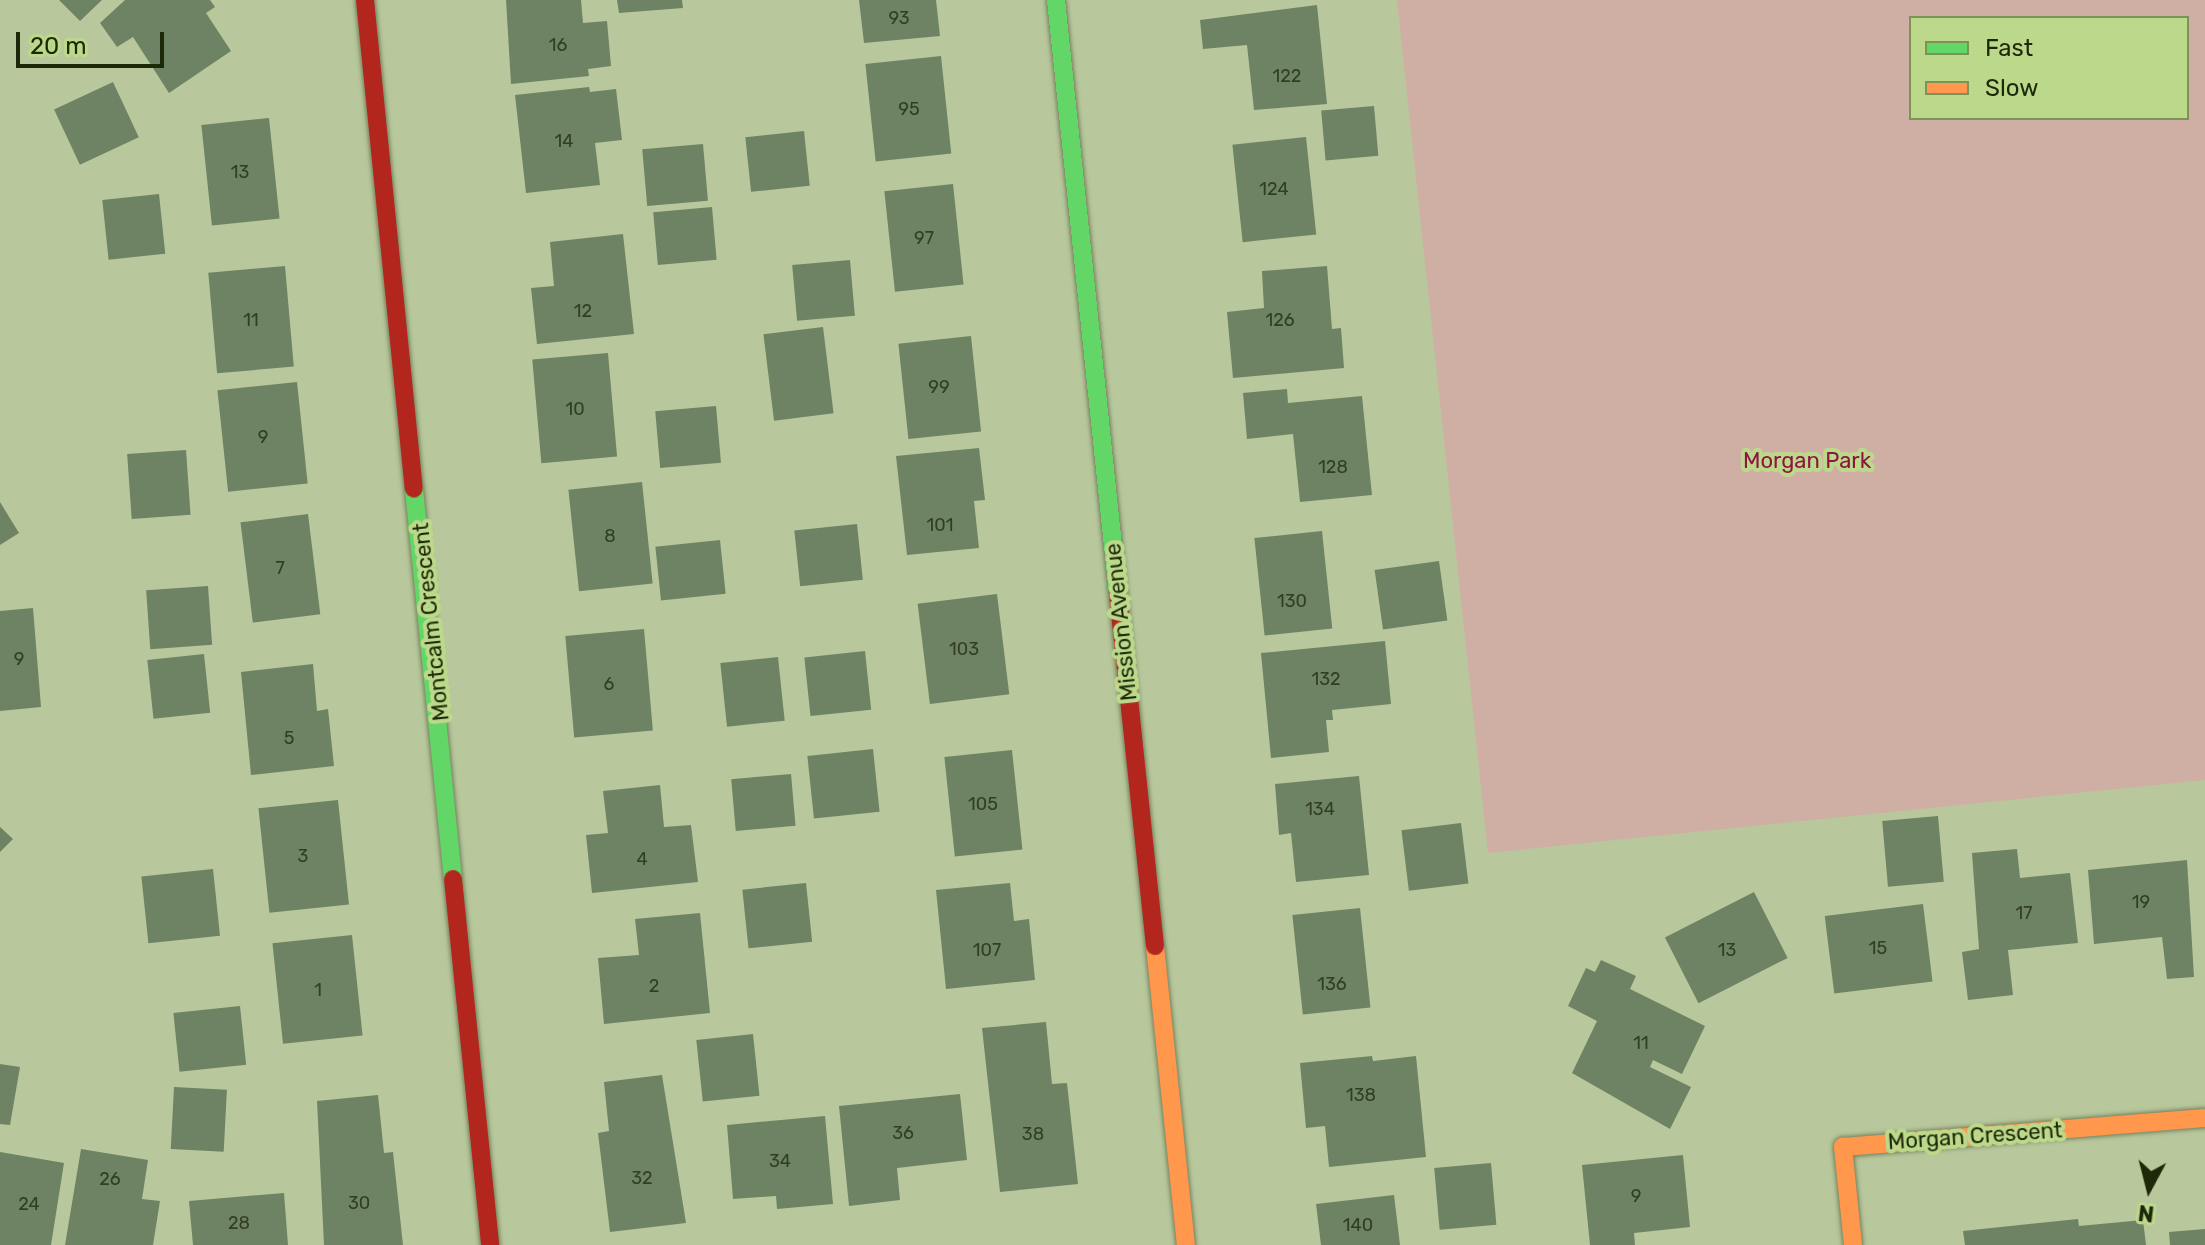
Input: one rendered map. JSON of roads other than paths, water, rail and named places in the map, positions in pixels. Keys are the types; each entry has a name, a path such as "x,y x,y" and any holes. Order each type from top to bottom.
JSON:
{"street":[{"name":"Montcalm Crescent","path":"365,0 490,1245"},
{"name":"Mission Avenue","path":"1056,0 1186,1245"},
{"name":"Morgan Crescent","path":"1853,1245 1843,1147 2205,1118"}],"park label":[{"name":"Morgan Park","path":"1807,461"}]}
